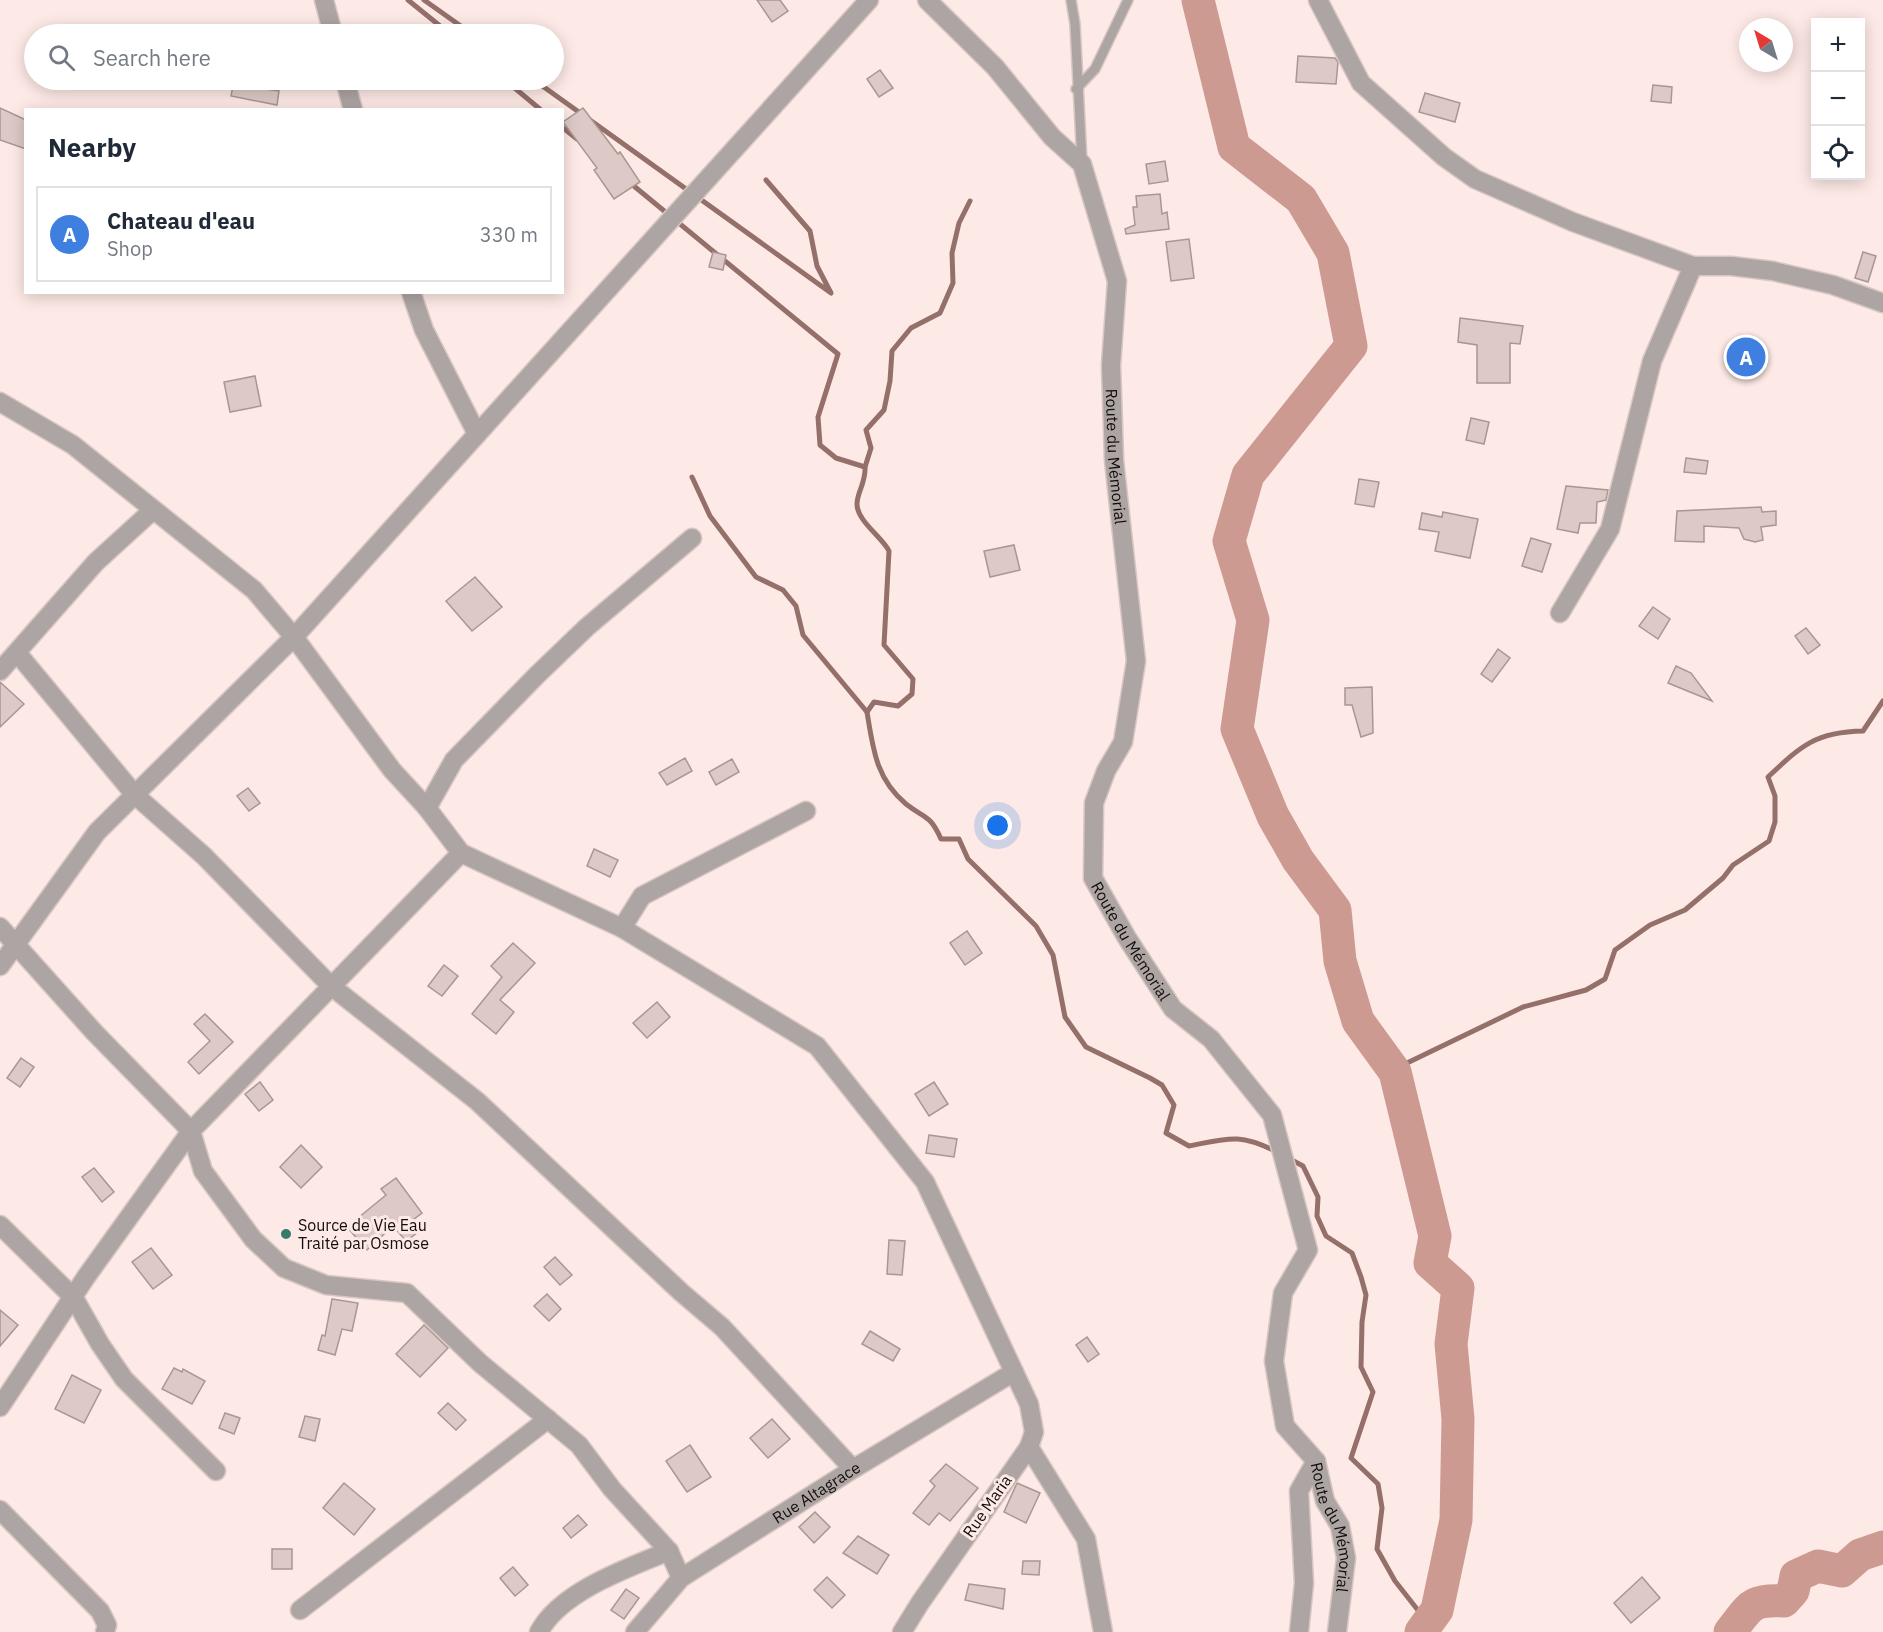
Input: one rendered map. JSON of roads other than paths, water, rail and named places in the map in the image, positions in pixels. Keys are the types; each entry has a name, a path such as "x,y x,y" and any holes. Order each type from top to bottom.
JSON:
{"street":[{"path":"324,0 330,24"},
{"path":"0,966 97,832 294,637 869,0"},
{"path":"1318,0 1360,83 1444,158 1475,179 1573,222 1693,266 1731,266 1773,271 1833,285 1883,303"},
{"path":"934,3 995,67 1052,137 1082,164"},
{"path":"348,90 352,108"},
{"name":"Route du Mémorial","path":"1082,164 1117,281 1111,365 1114,460 1136,661 1123,742 1106,771 1094,803 1093,878 1127,938 1173,1009 1211,1039 1272,1115 1308,1250 1283,1293 1274,1361 1285,1426 1316,1461 1325,1501 1340,1526 1346,1558 1337,1632"},
{"path":"1560,613 1610,530 1652,361 1693,266"},
{"path":"412,294 424,330 477,434"},
{"path":"0,402 73,445 254,590 294,637 392,770 427,808 461,853 190,1131 86,1277 0,1407"},
{"path":"0,671 18,654 96,562 153,510"},
{"path":"427,808 454,760 537,675 587,627 692,538"},
{"path":"18,654 135,795 204,856 331,986 477,1101 681,1293 722,1327 853,1469"},
{"path":"622,928 642,896 806,811"},
{"name":"Rue Maria","path":"461,853 622,928 817,1046 925,1182 1029,1404 1034,1432 1029,1448 902,1632"},
{"path":"0,927 95,1033 190,1131 203,1171 253,1239 284,1268 326,1285 407,1293 480,1363 579,1445 612,1489 669,1551 681,1578"},
{"path":"0,1225 74,1298 100,1344 124,1379 216,1471"},
{"name":"Rue Altagrace","path":"635,1632 681,1578 853,1469 1014,1372"},
{"path":"300,1610 548,1419"},
{"path":"1029,1448 1086,1539 1103,1632"},
{"path":"1299,1632 1304,1582 1299,1491 1316,1461"},
{"path":"0,1510 100,1611 107,1625 105,1632"},
{"path":"539,1632 544,1622 564,1604 615,1573 669,1551"}],"lane":[{"path":"1071,0 1075,24 1076,89 1082,164"},
{"path":"1076,89 1095,69 1128,0"}],"waterway":[{"path":"408,0 438,24"},
{"path":"424,0 458,24"},
{"path":"1198,0 1234,147 1301,199 1333,253 1351,346 1248,475 1229,541 1253,620 1237,729 1273,816 1298,860 1335,910 1340,961 1358,1021 1395,1072 1435,1236 1430,1263 1458,1288 1451,1344 1458,1419 1456,1520 1437,1610 1421,1632"},
{"path":"517,90 539,108"},
{"path":"548,90 583,115"},
{"path":"590,120 831,293 817,266 810,231 766,180"},
{"path":"564,129 577,139"},
{"path":"629,182 838,354 818,417 820,445 836,458 865,467 857,500 858,510 865,523 889,551 884,645 913,679 912,694 898,706 874,702 867,712 874,751 888,784 906,804 930,821 941,839 959,839 968,859 1036,926 1053,955 1065,1017 1086,1047 1162,1085 1174,1105 1166,1133 1189,1146 1234,1139 1253,1142 1277,1152"},
{"path":"865,467 871,448 866,430 884,410 890,381 892,351 911,328 940,313 953,283 952,253 959,223 970,201"},
{"path":"692,477 710,516 756,577 783,590 796,606 803,635 867,712"},
{"path":"1395,1072 1407,1063 1523,1007 1586,990 1605,979 1615,950 1650,925 1685,910 1723,878 1733,865 1769,841 1775,822 1775,796 1768,777 1810,743 1833,734 1863,731 1883,701"},
{"path":"1288,1158 1303,1166 1318,1197 1317,1216 1326,1236 1352,1253 1361,1277 1366,1295 1362,1322 1361,1367 1373,1392 1351,1458 1378,1484 1382,1508 1377,1549 1395,1581 1428,1623"},
{"path":"1730,1632 1746,1611 1756,1604 1784,1601 1793,1591 1796,1576 1818,1566 1842,1571 1860,1555 1883,1547"}],"place":[{"name":"Chateau d'eau","path":"1746,357"},
{"name":"Source de Vie Eau Traité par Osmose","path":"286,1234"}]}
